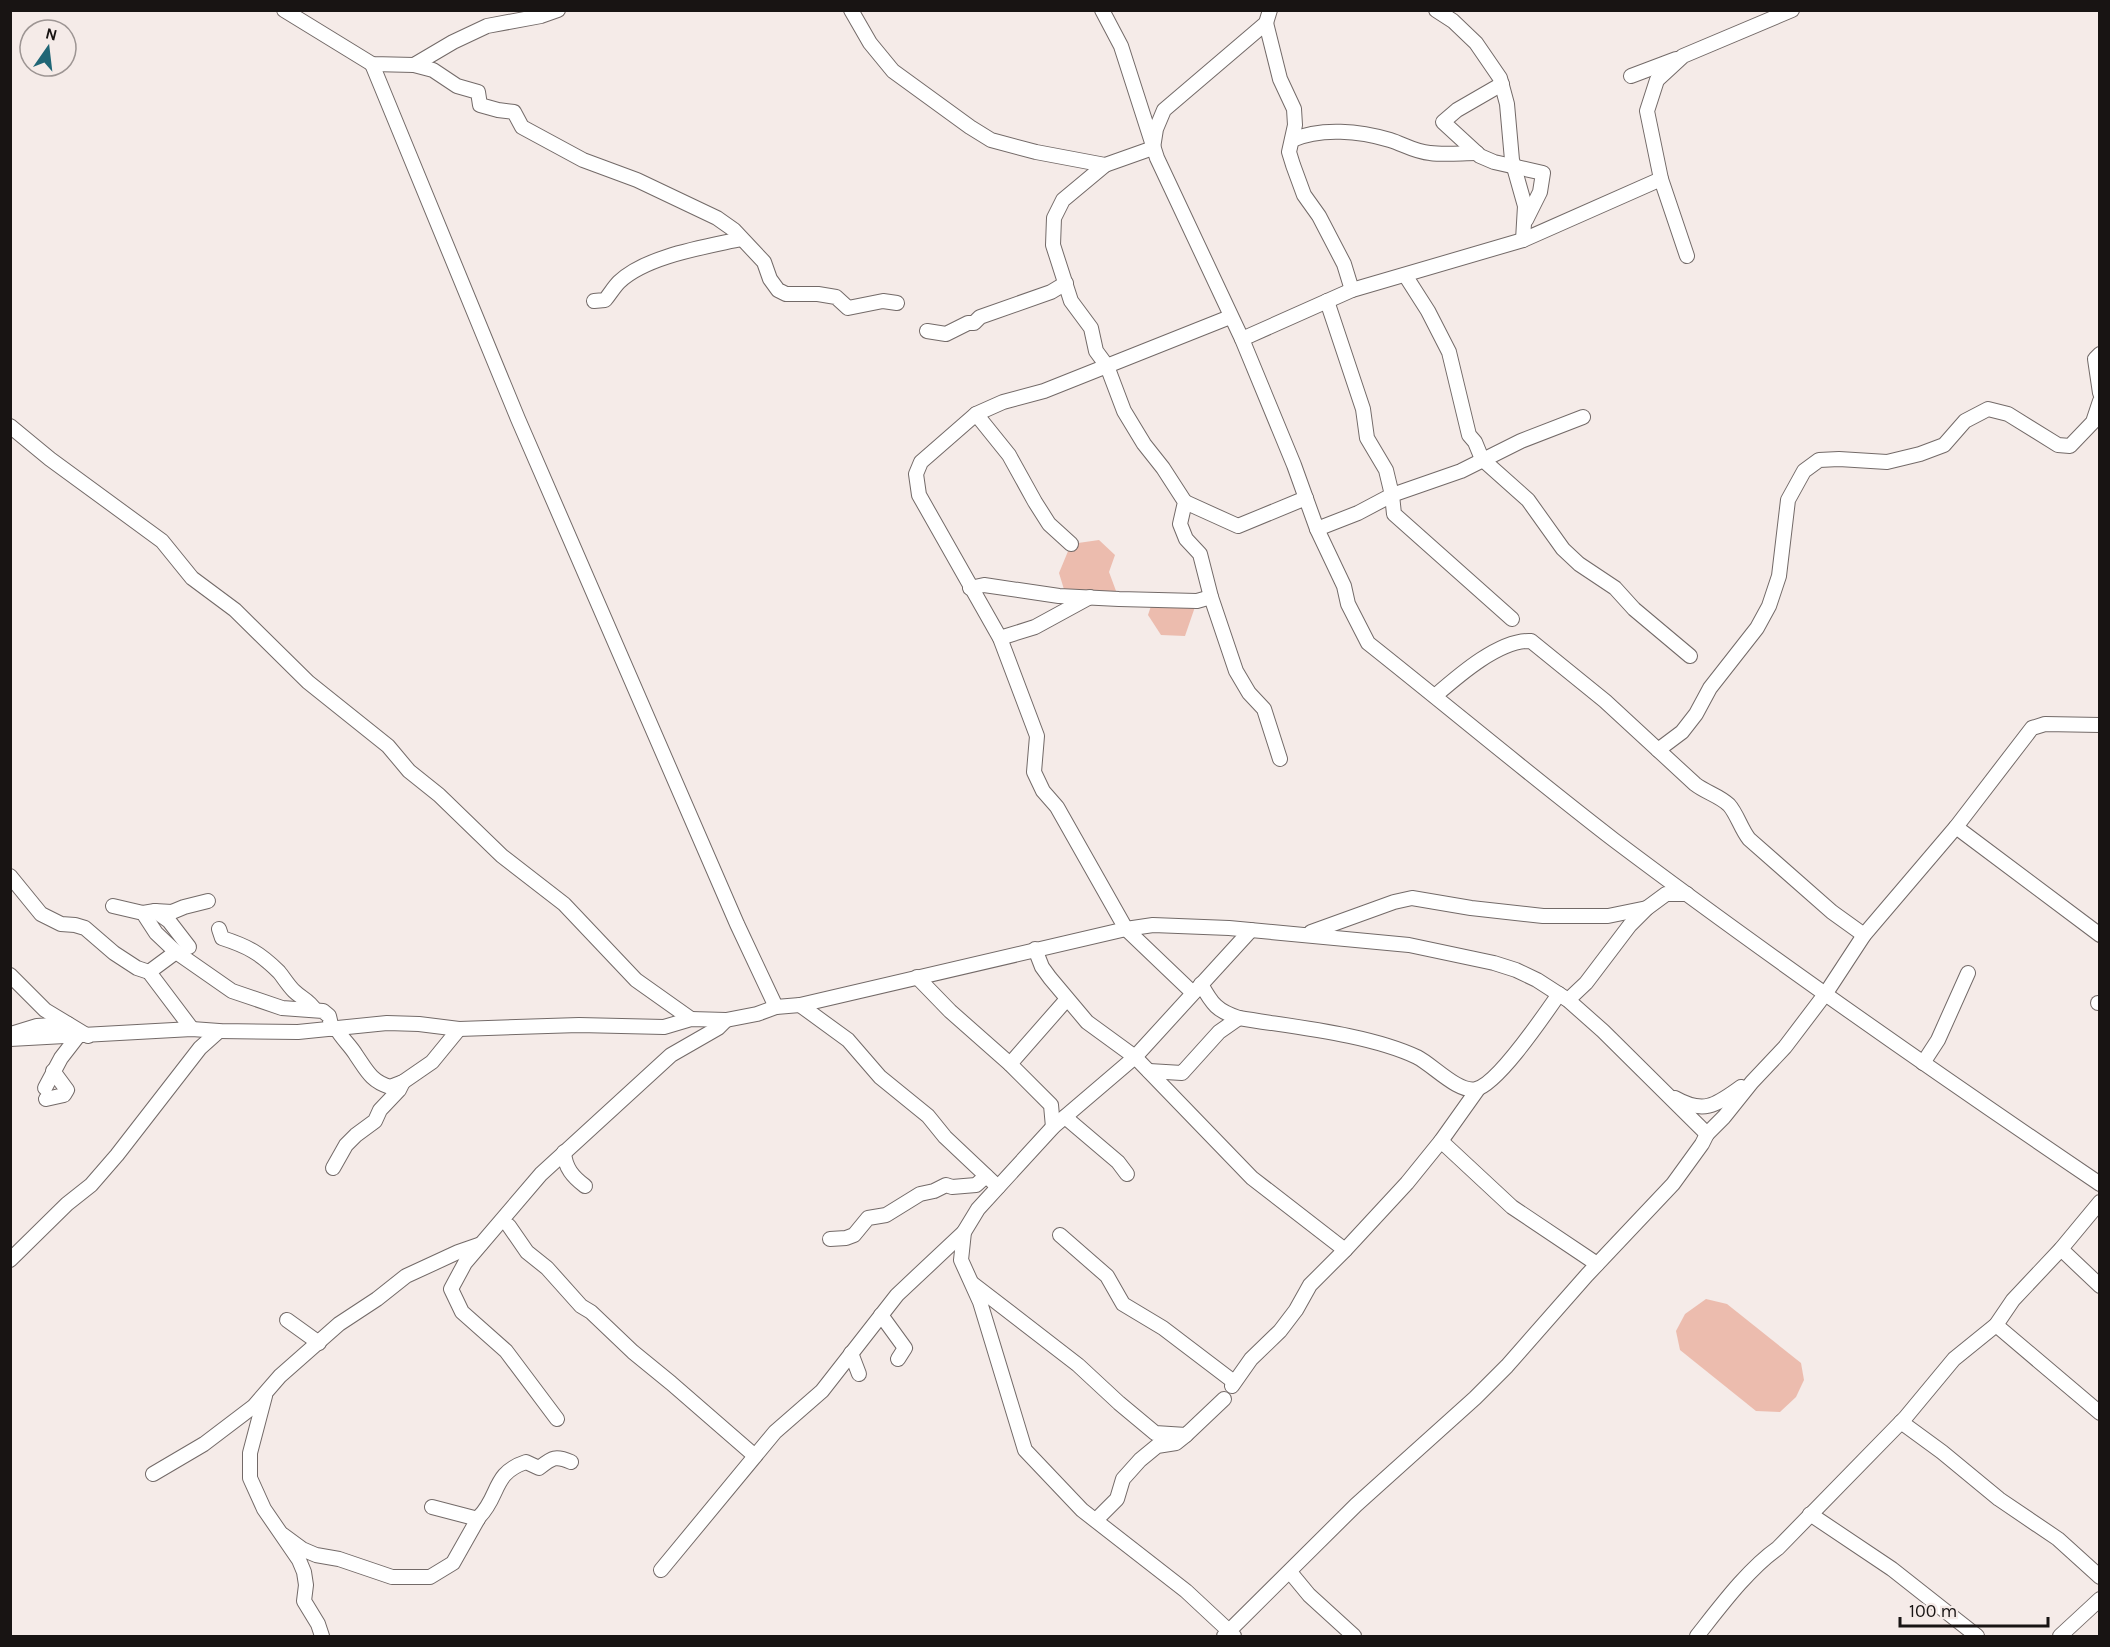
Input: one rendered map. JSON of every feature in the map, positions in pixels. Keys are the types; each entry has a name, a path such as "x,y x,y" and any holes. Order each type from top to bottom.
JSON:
{"street":[{"path":"284,10 372,64 414,65 433,70 457,86 478,92 480,105 514,112 522,127 582,160 637,180 717,218 734,230 764,262 770,279 778,290 786,294 818,294 836,297 848,308 883,301 897,303"},
{"path":"414,65 453,42 487,26 541,16 558,10"},
{"path":"851,10 870,43 893,70 991,140 1036,152 1105,165"},
{"path":"1102,10 1121,46 1153,148 1242,339 1294,465 1317,529 1344,586 1348,604 1368,642 1612,838 1687,894 1923,1063 2100,1184"},
{"path":"1436,10 1450,16 1476,42 1500,78 1507,104 1512,160 1525,206 1522,240"},
{"path":"1631,76 1792,10"},
{"path":"1153,148 1156,129 1164,110 1268,17"},
{"path":"1268,17 1280,79 1294,109 1295,125 1289,152 1304,195 1319,216 1339,255 1352,290"},
{"path":"1683,56 1658,80 1647,111 1661,179 1687,256"},
{"path":"372,64 518,419 737,924 776,1007"},
{"path":"1502,84 1457,110 1443,122 1477,153 1494,162 1543,173 1540,192 1524,225"},
{"path":"1293,140 1304,135 1346,132 1391,140 1413,150 1430,154 1477,153"},
{"path":"1153,148 1105,165 1063,200 1054,218 1053,245 1071,301 1091,328 1096,351 1107,366 1124,411 1185,502 1238,526 1306,498"},
{"path":"1242,339 1352,290 1522,240 1661,179"},
{"path":"594,301 605,300 620,281 637,269 673,254 741,239"},
{"path":"1405,275 1428,311 1449,352 1469,435 1476,442 1482,459 1528,500 1563,549 1579,564 1615,588 1634,609 1689,657"},
{"path":"927,331 946,334 968,323 974,323 980,317 1051,292 1066,284"},
{"path":"1327,301 1363,409 1367,438 1386,470 1395,514 1512,620"},
{"path":"1230,317 1044,391 1003,402 976,414 921,462 916,474 919,495 1000,638 1037,736 1034,772 1043,791 1057,807 1126,928 1222,1013 1390,1047 1416,1056 1461,1087 1478,1089"},
{"path":"2100,354 2095,359 2100,393"},
{"path":"1658,750 1682,732 1696,714 1710,688 1757,628 1769,606 1779,576 1788,500 1804,471 1819,460 1887,462 1920,454 1944,445 1965,421 1988,409 2008,414 2058,446 2070,446 2093,422 2100,401"},
{"path":"976,414 1009,455 1049,524 1071,544"},
{"path":"1317,529 1358,513 1392,495 1461,471 1521,441 1583,417"},
{"path":"10,426 50,459 162,541 192,578 235,610 308,682 388,746 409,771 439,795 502,856 564,904 636,980 692,1019"},
{"path":"1185,502 1180,524 1186,539 1200,554 1211,597 1236,671 1249,693 1264,710 1280,759"},
{"path":"970,588 984,585 1059,596 1197,601 1211,597"},
{"path":"1000,638 1035,627 1090,597"},
{"path":"1435,696 1469,666 1516,642 1532,641 1605,701 1704,791 1731,807 1749,839 1832,912 1864,935"},
{"path":"964,1233 961,1260 973,1284 1025,1450 1082,1510 1186,1591 1229,1635 1356,1505 1507,1366 1597,1264 1673,1184 1707,1134 1785,1047 1826,993 1864,935 1956,827 2032,728 2045,724 2100,724"},
{"path":"1956,827 2100,935"},
{"path":"10,876 41,914 61,924 85,928 114,953 137,968 149,972 192,1029"},
{"path":"1060,1235 1107,1276 1123,1304 1163,1328 1233,1384 1251,1359 1280,1331 1296,1310 1310,1285 1407,1183 1441,1141 1478,1089 1502,1069 1563,997 1586,983 1630,925 1647,908 1666,894 1687,894"},
{"path":"1307,934 1412,898 1471,909 1543,916 1608,916 1647,908"},
{"path":"113,906 149,912 172,912 208,902"},
{"path":"149,912 156,933 176,952 232,991 282,1008 323,1011 341,1039 357,1056 364,1070 380,1084 390,1087 403,1082 432,1062 459,1029"},
{"path":"149,912 169,921 189,947"},
{"path":"10,1037 83,1036 192,1029 282,1033 387,1023 419,1023 459,1029 579,1025 664,1026 692,1019 726,1020 757,1014 776,1007 800,1005 1126,928 1153,925 1229,928 1409,945 1494,963 1537,980 1563,997 1603,1031 1707,1134"},
{"path":"1229,928 1230,953"},
{"path":"219,929 222,938 245,945 260,954 280,973 291,988 309,1001 315,1010"},
{"path":"661,1570 775,1432 822,1391 897,1295 964,1233 978,1209 1053,1127 1135,1057 1251,930"},
{"path":"1035,949 1042,967 1066,999 1088,1022 1135,1057 1252,1178 1345,1250"},
{"path":"149,972 176,952"},
{"path":"1923,1063 1938,1040 1968,973"},
{"path":"10,975 45,1010 83,1036"},
{"path":"917,977 1051,1105 1068,1114 1118,1162 1127,1174"},
{"path":"1010,1064 1066,999"},
{"path":"800,1005 848,1040 880,1077 928,1116 945,1137 998,1187"},
{"path":"1179,1101 1177,1085 1182,1073 1219,1032 1239,1018"},
{"path":"557,1419 506,1351 462,1312 451,1289 465,1263 541,1174 671,1055 718,1028 726,1020"},
{"path":"10,1037 37,1026 68,1024"},
{"path":"10,1260 67,1204 91,1185 117,1155 145,1111 200,1048 219,1031"},
{"path":"53,1071 67,1090 64,1095 45,1093 53,1071 67,1049 83,1036"},
{"path":"1149,1071 1182,1073"},
{"path":"333,1168 346,1145 375,1121 380,1110 399,1090 403,1082"},
{"path":"1666,1093 1689,1105 1706,1107 1722,1101 1752,1082"},
{"path":"1051,1105 1053,1127"},
{"path":"1441,1141 1512,1207 1597,1264"},
{"path":"564,1152 564,1163 574,1178 585,1186"},
{"path":"830,1239 854,1235 868,1218 886,1215 920,1194 946,1185 952,1187 976,1185 986,1176"},
{"path":"1697,1636 1766,1557 1778,1548 1901,1422 1954,1359 1996,1325 2013,1300 2061,1249 2100,1202"},
{"path":"509,1226 527,1252 547,1269 581,1306 591,1311 633,1352 755,1456"},
{"path":"153,1474 204,1444 254,1406 280,1376 339,1324 406,1276 481,1244"},
{"path":"2061,1249 2100,1286"},
{"path":"973,1284 1078,1365 1155,1433 1186,1435"},
{"path":"881,1315 905,1348 898,1359"},
{"path":"287,1320 319,1343"},
{"path":"1996,1325 2100,1413"},
{"path":"851,1353 859,1374"},
{"path":"267,1391 258,1417 250,1453 250,1478 264,1509 284,1535 304,1572 306,1585 304,1601 318,1624 322,1636"},
{"path":"1096,1520 1117,1499 1123,1479 1140,1460 1157,1446 1176,1443 1224,1399"},
{"path":"1901,1422 2000,1499 2058,1539 2100,1577"},
{"path":"284,1535 302,1549 316,1555 339,1559 392,1577 430,1577 453,1563 498,1488 501,1476 515,1466 526,1462 539,1468 552,1458 561,1457 571,1462"},
{"path":"432,1507 478,1519"},
{"path":"1810,1514 1892,1569 1977,1636"},
{"path":"1290,1572 1309,1595 1354,1636"},
{"path":"2060,1636 2100,1599"}],"shaded area":[{"path":"1099,540 1115,555 1109,572 1119,599 1066,596 1059,573 1071,544"},
{"path":"1153,600 1197,601 1185,636 1161,635 1148,615"},
{"path":"1706,1299 1727,1304 1801,1363 1804,1380 1796,1397 1780,1412 1756,1411 1680,1350 1676,1331 1685,1314"}]}
